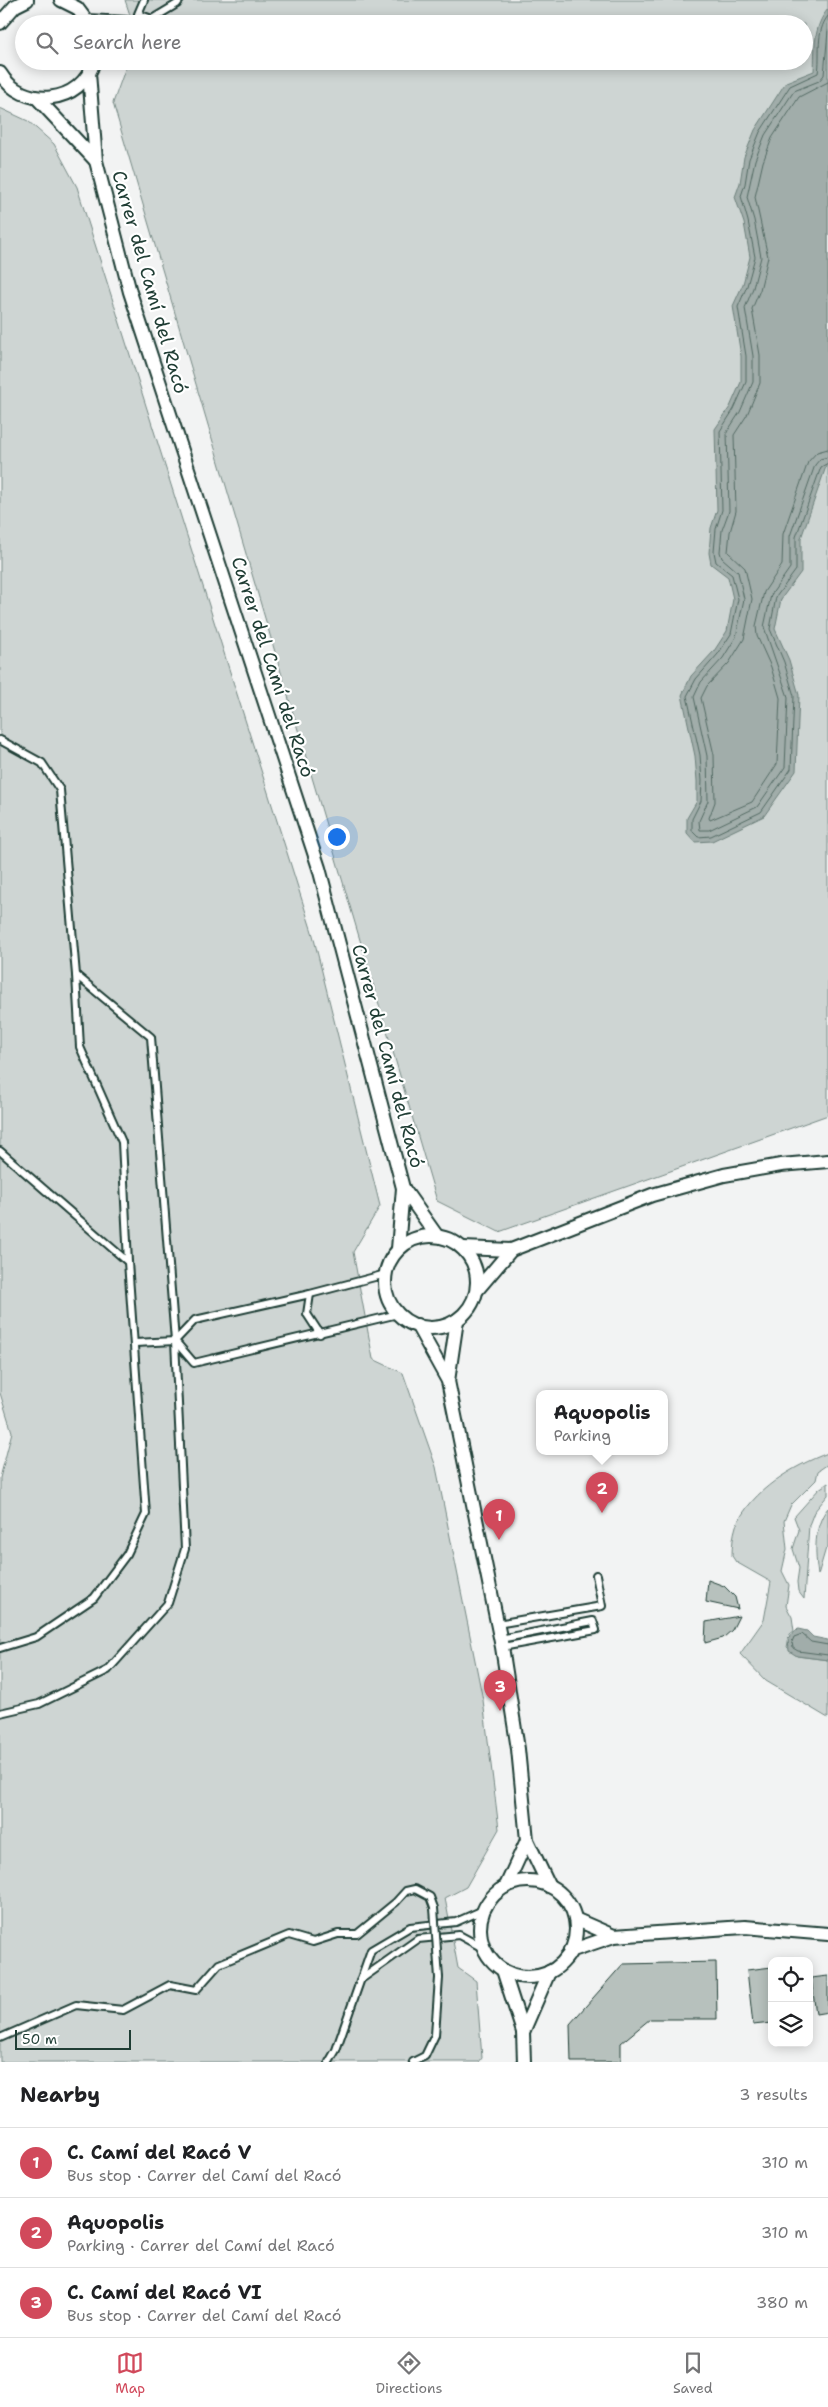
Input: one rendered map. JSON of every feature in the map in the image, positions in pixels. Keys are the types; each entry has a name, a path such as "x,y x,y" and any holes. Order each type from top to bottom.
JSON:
{"street":[{"path":"3,19 6,0"},
{"path":"3,19 27,0"},
{"path":"61,0 77,8 83,15"},
{"path":"1,76 18,91 37,98 61,96 72,91 89,70"},
{"name":"Carrer del Camí del Racó","path":"91,70 96,161 130,292 319,868 403,1188 398,1249"},
{"name":"Carrer del Camí del Racó","path":"37,98 96,161"},
{"path":"463,1248 511,1250 652,1195 724,1175 781,1165 828,1161"},
{"name":"Carrer del Camí del Racó","path":"403,1188 437,1236"},
{"path":"476,1290 475,1267 463,1248 447,1238 437,1236 416,1238 398,1249 388,1265 386,1291 398,1314 418,1325 438,1327 457,1320 470,1307 476,1290 511,1250"},
{"path":"448,1381 457,1320"},
{"path":"418,1325 448,1381 501,1643 518,1749 527,1840 549,1886"},
{"path":"506,1886 527,1840"},
{"path":"520,1881 535,1881 549,1886 561,1894 570,1906 575,1919 574,1941 570,1951 565,1960 549,1972 530,1977 503,1970 491,1960 483,1948 480,1922 483,1910 489,1900 506,1886 520,1881"},
{"path":"575,1919 614,1936"},
{"path":"570,1951 614,1936 745,1927 828,1934"},
{"path":"503,1970 523,2032 524,2062"},
{"path":"523,2032 549,1972"}],"lane":[{"path":"138,14 144,0"},
{"path":"159,15 177,4 180,0"},
{"path":"0,740 42,763 60,790 76,975 80,1047 122,1142 128,1262 146,1514 127,1554 94,1598 36,1637 0,1648"},
{"path":"0,1713 39,1704 108,1670 168,1603 185,1549 175,1341 151,1037 76,975"},
{"path":"0,1151 128,1262"},
{"path":"135,1343 175,1341 195,1320 310,1294 386,1274"},
{"path":"310,1294 307,1314 320,1334"},
{"path":"175,1341 194,1363 398,1314"},
{"path":"497,1624 602,1606 596,1575"},
{"path":"593,1621 596,1630 501,1643 593,1621"},
{"path":"0,2038 76,2005 123,2010 170,1985 196,1990 219,1964 289,1935 313,1942 338,1934 357,1934 396,1902 406,1891 415,1889 430,1897 434,1908 439,1978 435,2035 425,2056 413,2062"},
{"path":"327,2062 336,2050 371,1950 410,1927 456,1922 483,1910"},
{"path":"359,1981 418,1939 459,1935 483,1948"}],"shaded area":[{"path":"125,0 828,0 828,1115 499,1232 437,1201 113,103 125,70 813,70 813,15 130,15"},
{"path":"0,108 28,121 54,144 77,187 313,935 380,1206 353,1252 373,1359 403,1373 436,1467 483,1700 499,1829 466,1887 445,1898 458,1968 476,1981 482,2058 479,2062 0,2062 0,1478 12,1432 0,1393"},
{"path":"828,1453 828,1464 818,1471 816,1480 791,1505 784,1521 787,1549 782,1571 789,1585 786,1606 792,1617 794,1631 790,1634 787,1647 797,1656 828,1660 828,1718 766,1681 740,1654 764,1620 771,1582 736,1562 732,1556 736,1526 752,1501 788,1472"},
{"path":"828,1483 828,1495 814,1512 809,1525 804,1599 798,1591 799,1568 793,1549 799,1530 794,1517 819,1489"},
{"path":"828,1508 828,1548 826,1548 818,1575 816,1558 817,1532 823,1515"}],"water":[{"path":"828,9 828,461 801,538 801,572 781,599 775,629 789,660 799,695 796,771 764,816 712,841 695,842 687,833 687,818 697,801 695,756 682,695 691,676 714,651 727,631 733,599 728,577 711,564 709,553 711,528 717,510 715,429 730,407 741,382 741,356 733,306 743,284 750,257 744,223 735,197 740,183 744,157 755,130 786,82 814,71 817,30"},
{"path":"798,1629 807,1631 813,1637 828,1640 828,1660 797,1656 789,1651 788,1638"}],"building":[{"path":"708,1580 724,1586 735,1597 738,1609 706,1602"},
{"path":"739,1616 732,1630 723,1638 705,1643 706,1622"},
{"path":"716,1962 717,2019 650,2019 621,2043 621,2062 571,2062 570,2024 623,1964"},
{"path":"768,1967 768,2023 753,2025 747,1970"},
{"path":"828,1976 828,2012 816,2014 813,1978"}],"place":[{"name":"Aquopolis","path":"602,1513"},
{"name":"C. Camí del Racó V","path":"499,1540"},
{"name":"C. Camí del Racó VI","path":"500,1711"}]}
